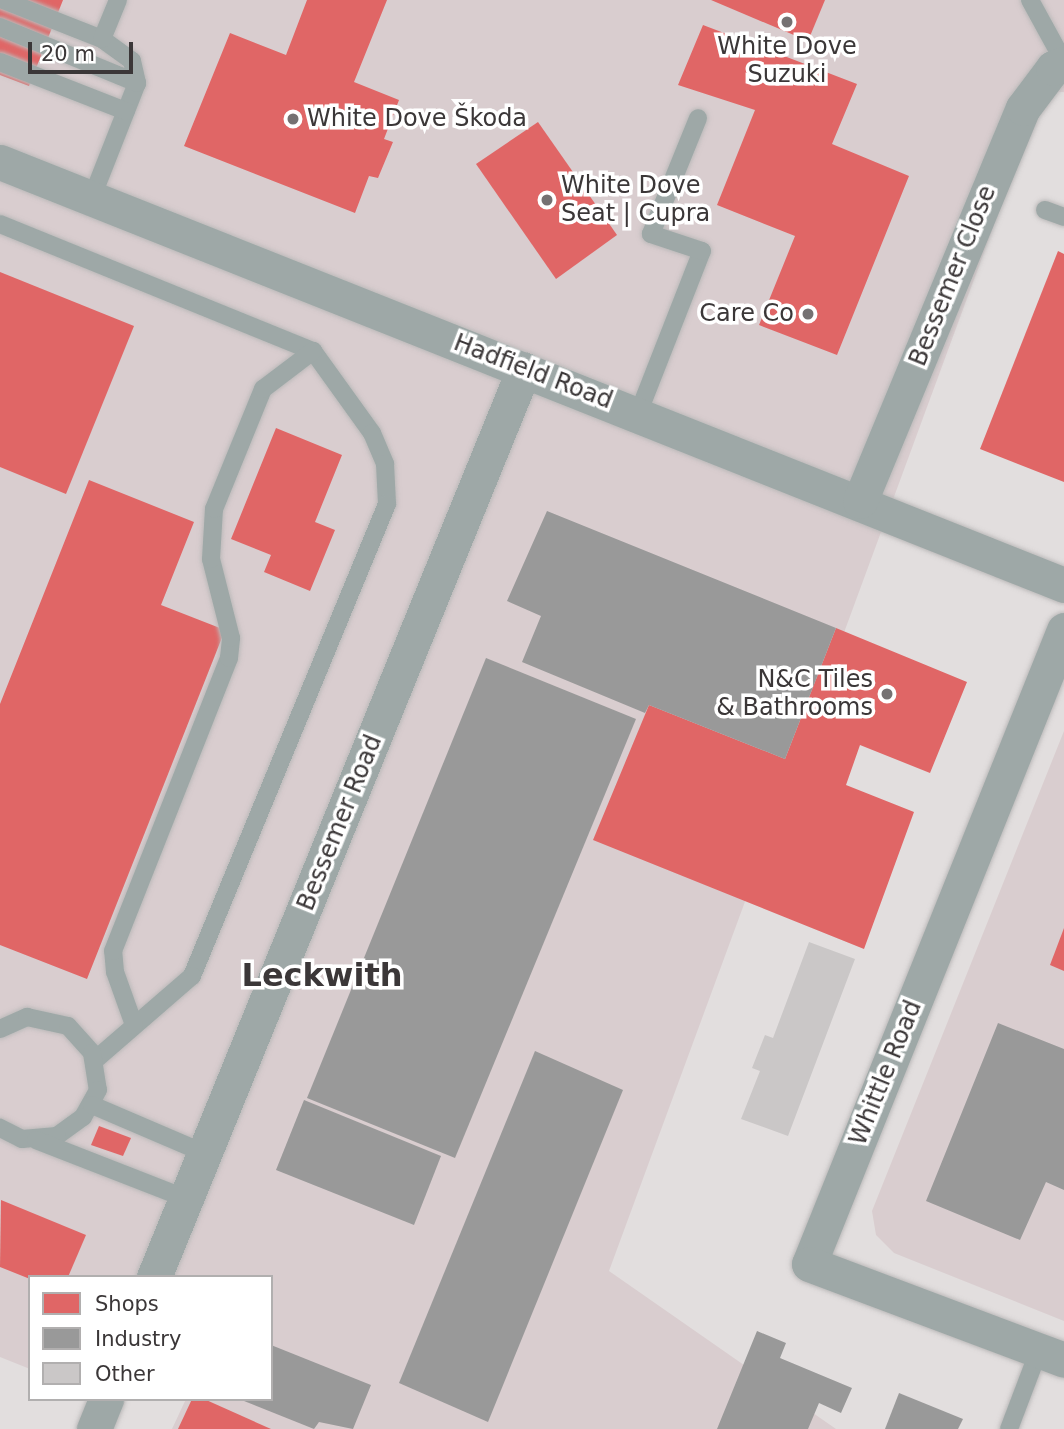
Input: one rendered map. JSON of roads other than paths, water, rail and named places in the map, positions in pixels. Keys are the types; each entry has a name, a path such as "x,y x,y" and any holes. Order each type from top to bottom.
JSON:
{"street":[{"name":"Bessemer Close","path":"860,501 1023,108 1054,68 1064,63"},
{"name":"Hadfield Road","path":"0,162 860,501 1064,585"},
{"name":"Bessemer Road","path":"155,1275 524,369"},
{"name":"Whittle Road","path":"1051,1355 809,1264 1064,630"},
{"path":"94,1429 105,1401"}],"lane":[{"path":"3,0 102,39 132,61 137,83 91,200"},
{"path":"98,0 117,4 102,39"},
{"path":"1030,0 1064,63"},
{"path":"0,27 137,83"},
{"path":"0,62 126,111"},
{"path":"638,414 702,251 651,234 698,118"},
{"path":"1045,210 1064,217"},
{"path":"0,224 313,351 372,433 386,464 387,503 192,976 94,1060"},
{"path":"134,1026 115,972 113,951 229,658 231,638 211,559 214,509 263,389 313,351"},
{"path":"0,1029 27,1017 48,1018 79,1035 94,1060 98,1090 92,1105 67,1131 36,1140"},
{"path":"92,1105 204,1153"},
{"path":"2,1132 36,1140 185,1198"},
{"path":"1009,1429 1051,1355"}],"place":[{"name":"White Dove Suzuki","path":"787,22"},
{"name":"White Dove Škoda","path":"293,119"},
{"name":"White Dove Seat | Cupra","path":"547,200"},
{"name":"Care Co","path":"808,314"},
{"name":"N&C Tiles & Bathrooms","path":"887,694"}],"district":[{"name":"Leckwith","path":"322,975"}]}
